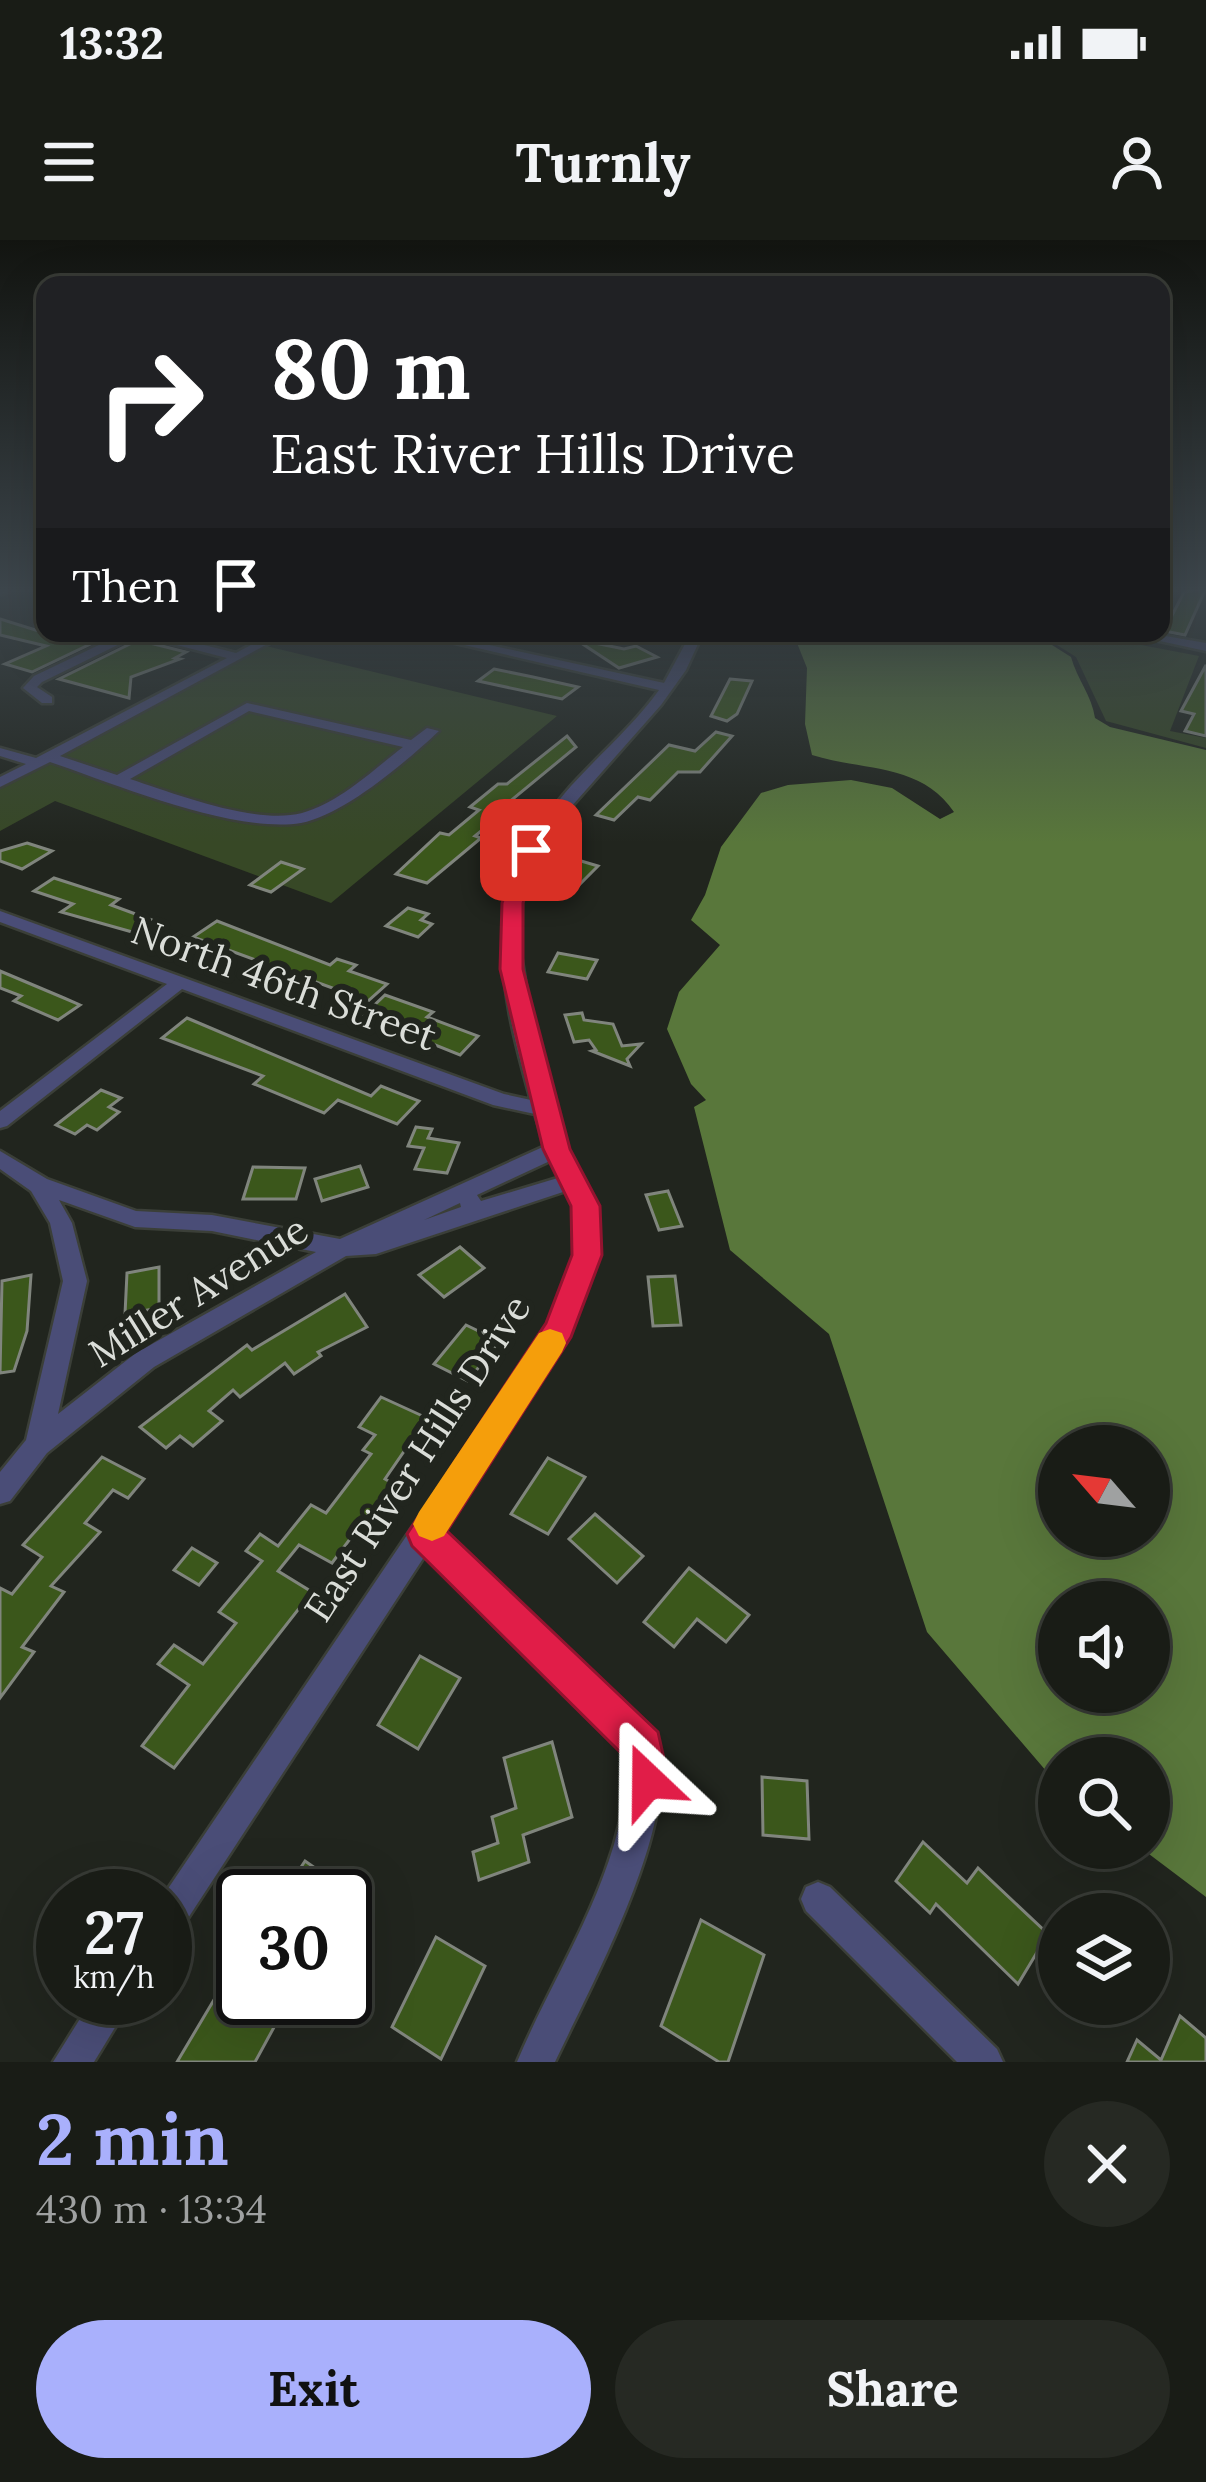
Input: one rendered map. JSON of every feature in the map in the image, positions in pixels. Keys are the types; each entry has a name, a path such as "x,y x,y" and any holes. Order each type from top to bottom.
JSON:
{"street":[{"path":"47,700 29,688 52,673"},
{"path":"0,783 208,673"},
{"path":"599,673 667,688"},
{"name":"East River Hills Drive","path":"192,1883 560,1328 587,1255 586,1206 557,1149 512,969 513,903 531,850 569,793 678,673"},
{"path":"112,777 247,707 413,745"},
{"path":"0,752 66,763 66,767 94,776 287,822 321,811 432,731"},
{"name":"North 46th Street","path":"0,916 500,1100 547,1110"},
{"path":"0,1121 178,984"},
{"path":"0,1159 40,1185 135,1219 212,1223 342,1248 376,1245 470,1200 557,1149"},
{"path":"470,1200 573,1181"},
{"path":"0,1492 38,1445 75,1281 61,1223 40,1185"},
{"name":"Miller Avenue","path":"38,1445 146,1360 342,1248"},
{"path":"425,1534 644,1746 648,1781 633,1846 536,2062"},
{"path":"818,1899 984,2062"},
{"path":"72,2062 97,2025"}],"shaded area":[{"path":"215,673 378,673 557,716 331,903 55,801 0,831 0,788"},
{"path":"807,673 1077,673 1095,718 1110,727 1206,750 1206,1897 1169,1869 1170,1737 1038,1737 1038,1762 927,1632 829,1334 730,1250 694,1107 706,1100 691,1084 667,1029 679,992 720,945 691,920 721,847 761,793 788,785 851,780 892,788 940,819 954,812 941,796 908,777 812,755 805,724"},
{"path":"1084,673 1192,673 1170,731 1206,738 1206,748 1106,721"}],"building":[{"path":"71,673 142,673 131,677 129,698 59,679"},
{"path":"489,673 513,673 578,687 562,699 478,681"},
{"path":"1202,673 1206,673 1206,736 1185,731 1194,714 1181,711"},
{"path":"730,679 752,681 737,714 727,721 711,716"},
{"path":"716,732 732,736 700,772 678,772 650,800 638,797 614,820 596,815 669,745 695,751"},
{"path":"567,736 576,747 509,802 515,803 427,883 396,874 440,833 449,835 479,810 470,807 498,784 507,784"},
{"path":"27,843 52,851 22,869 0,861 0,851"},
{"path":"571,858 598,866 577,887 549,879"},
{"path":"281,862 303,869 271,892 250,885"},
{"path":"54,878 119,899 111,905 160,923 143,935 61,912 73,904 34,891"},
{"path":"408,908 428,914 421,920 432,924 418,937 386,926"},
{"path":"217,921 330,965 337,959 356,965 349,971 387,984 368,1001 193,937"},
{"path":"558,953 597,960 587,979 548,972"},
{"path":"0,971 80,1005 58,1020 14,1001 21,996 0,988"},
{"path":"385,995 433,1012 427,1017 478,1036 460,1055 363,1016"},
{"path":"582,1013 584,1020 613,1024 622,1046 641,1044 627,1059 630,1066 592,1051 596,1050 589,1040 574,1042 565,1015"},
{"path":"187,1018 371,1096 381,1086 419,1101 397,1124 338,1100 324,1113 254,1084 263,1076 162,1038"},
{"path":"101,1090 121,1098 109,1107 119,1112 97,1130 87,1125 75,1134 56,1125"},
{"path":"416,1127 432,1129 428,1138 459,1143 447,1173 415,1169 424,1148 408,1146"},
{"path":"360,1166 368,1187 322,1201 315,1179"},
{"path":"253,1167 305,1168 296,1199 243,1199"},
{"path":"668,1191 682,1226 659,1230 646,1195"},
{"path":"460,1247 484,1268 444,1297 419,1275"},
{"path":"159,1267 159,1308 125,1314 127,1273"},
{"path":"31,1275 27,1331 14,1371 0,1373 2,1281"},
{"path":"675,1276 681,1325 653,1326 648,1277"},
{"path":"345,1294 367,1327 318,1352 321,1356 294,1374 285,1363 240,1397 233,1390 209,1411 222,1421 193,1446 180,1436 166,1448 140,1427 247,1345 252,1350"},
{"path":"466,1325 499,1341 468,1381 434,1364"},
{"path":"381,1397 427,1418 385,1479 392,1483 332,1563 299,1545 278,1571 312,1592 174,1768 142,1746 189,1685 158,1664 174,1645 203,1664 236,1623 219,1612 262,1561 246,1551 260,1534 278,1546 311,1505 326,1513 371,1454 363,1450 375,1435 359,1427"},
{"path":"102,1457 144,1479 128,1498 113,1490 85,1523 100,1532 51,1586 64,1592 22,1647 34,1652 0,1698 0,1588 12,1594 42,1557 23,1545"},
{"path":"548,1458 585,1477 548,1534 511,1514"},
{"path":"595,1514 643,1556 617,1583 569,1539"},
{"path":"192,1548 217,1563 199,1585 174,1570"},
{"path":"689,1568 749,1615 726,1642 697,1619 674,1647 644,1622"},
{"path":"420,1656 460,1678 418,1749 378,1725"},
{"path":"552,1742 572,1817 523,1835 529,1862 479,1880 473,1852 498,1843 492,1817 516,1808 504,1758"},
{"path":"762,1777 807,1781 809,1839 763,1835"},
{"path":"923,1842 967,1883 978,1868 1038,1925 1038,1951 1018,1984 936,1904 930,1913 896,1881"},
{"path":"701,1920 764,1955 728,2062 719,2062 661,2026"},
{"path":"436,1937 485,1966 441,2059 392,2027"},
{"path":"216,1996 216,2025 275,2025 255,2062 177,2062"},
{"path":"1180,2016 1206,2038 1206,2062 1127,2062 1137,2040 1161,2060"}],"slow traffic":[{"path":"432,1524 550,1343"}],"route":[{"path":"531,850 513,903 512,969 557,1149 586,1206 587,1255 560,1328 425,1534 644,1746 648,1781"}]}
